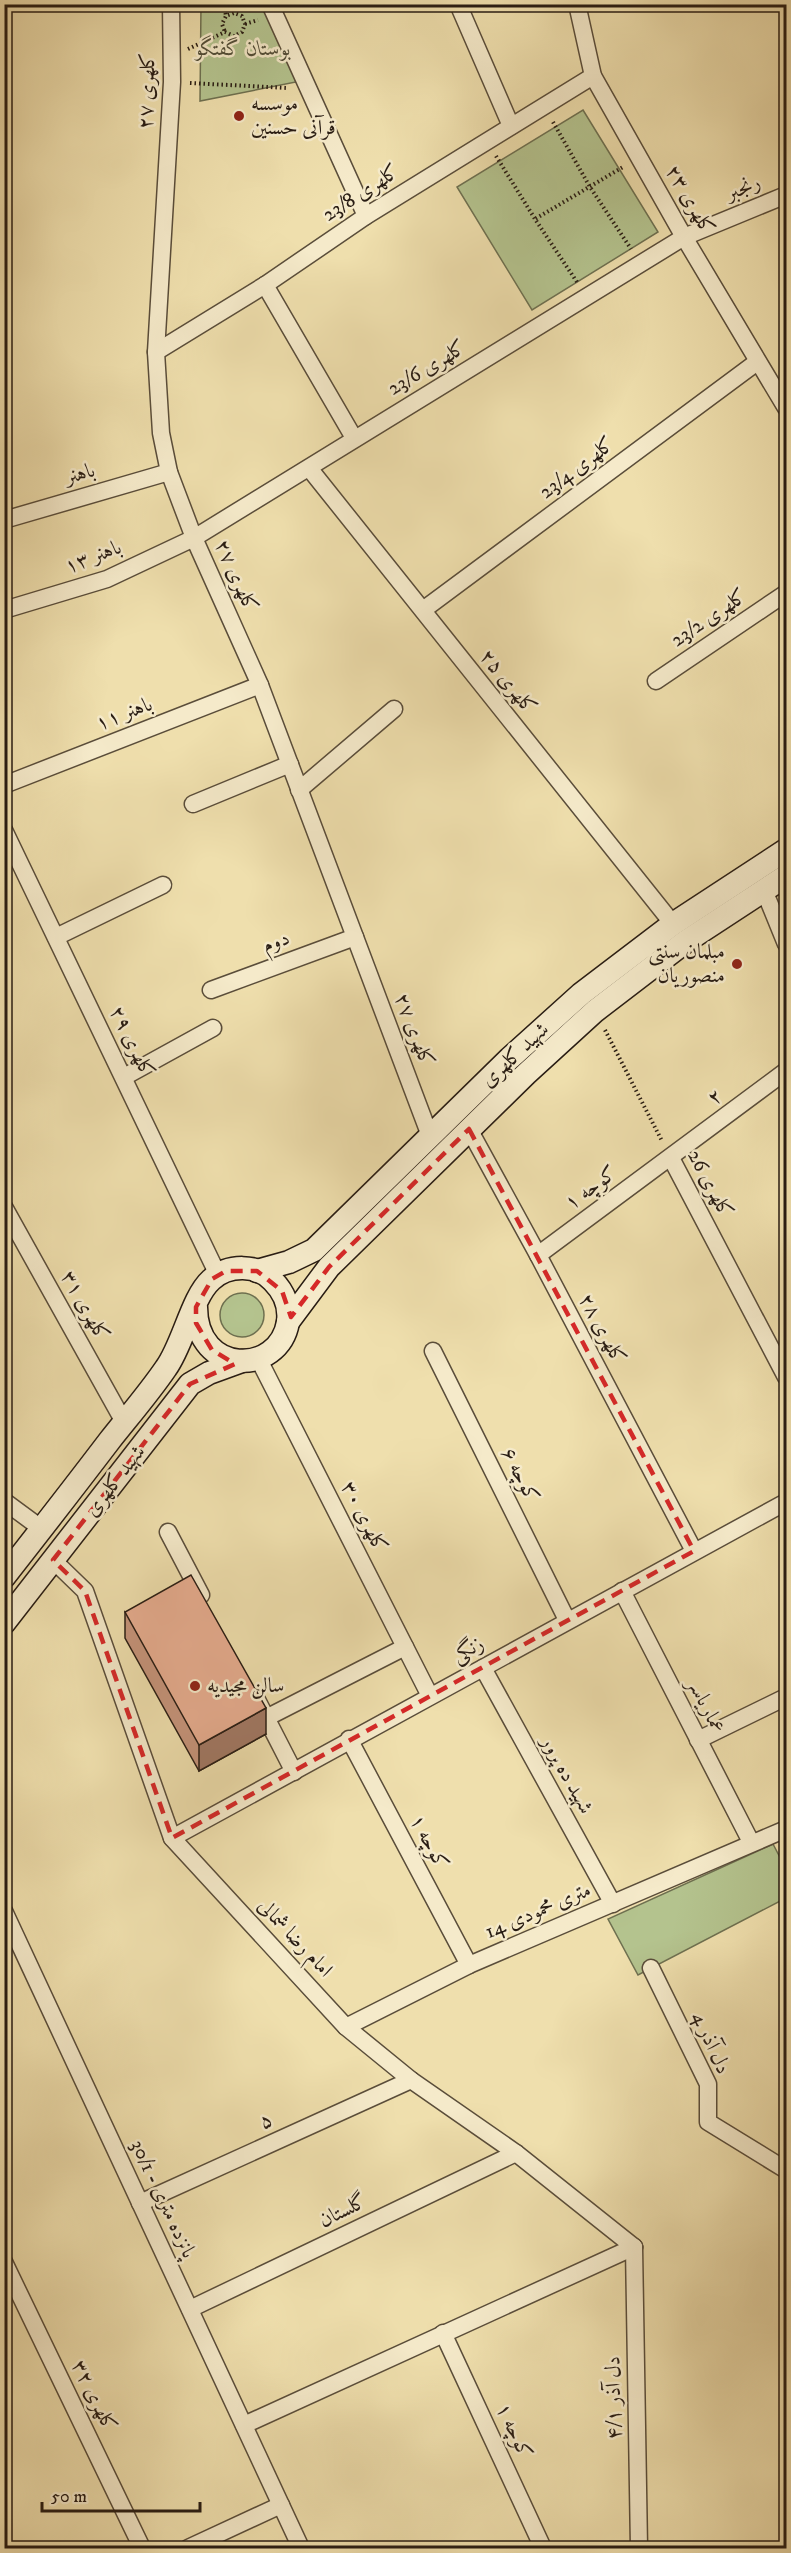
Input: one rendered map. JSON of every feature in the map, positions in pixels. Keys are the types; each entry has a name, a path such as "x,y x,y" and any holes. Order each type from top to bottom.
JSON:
{"main road":[{"name":"شهید کلهری","path":"257,1270 289,1262 314,1250 510,1058 581,994 673,924 786,849"},
{"name":"شهید کلهری","path":"288,1322 329,1267 595,1011 685,942 786,876"},
{"path":"241,1268 257,1270 271,1279 282,1291 287,1306 288,1322 282,1338 272,1350 250,1360 226,1358 212,1350 202,1338 196,1323 196,1307 201,1291 218,1275 226,1271 241,1268"},
{"name":"شهید کلهری","path":"4,1577 168,1366 196,1307"},
{"name":"شهید کلهری","path":"4,1623 190,1384 209,1373 250,1360"}],"street":[{"name":"کلهری ۲۷","path":"171,4 172,82 156,352 161,433 169,472 194,538 260,685 430,1136"},
{"path":"270,4 366,216"},
{"path":"458,4 511,126"},
{"name":"کلهری ۲۳","path":"577,4 593,75 684,237 786,408"},
{"name":"کلهری 23/8","path":"156,352 265,285 366,216 593,75"},
{"name":"رنجبر","path":"684,237 786,195"},
{"name":"کلهری 23/6","path":"194,538 684,237"},
{"path":"265,285 354,438"},
{"name":"کلهری 23/4","path":"423,610 758,362"},
{"name":"کلهری ۲۵","path":"309,468 673,924"},
{"name":"باهنر","path":"4,520 169,472"},
{"name":"باهنر ۱۳","path":"4,610 107,579 194,538"},
{"name":"کلهری 23/2","path":"656,681 786,593"},
{"name":"باهنر ۱۱","path":"4,785 260,685"},
{"path":"300,790 394,709"},
{"path":"193,804 290,764"},
{"name":"کلهری ۲۹","path":"4,830 218,1275"},
{"path":"56,937 163,885"},
{"path":"764,890 786,944"},
{"name":"دوم","path":"212,990 355,937"},
{"path":"124,1077 213,1028"},
{"name":"۲","path":"670,1158 786,1071"},
{"name":"کلهری ۲۸","path":"469,1130 538,1255 694,1551"},
{"name":"۱ کوچه","path":"538,1255 670,1158"},
{"name":"کلهری 26","path":"670,1158 786,1377"},
{"name":"کلهری ۳۱","path":"5,1211 124,1422"},
{"name":"۶ کوچه","path":"433,1351 567,1620"},
{"name":"کلهری ۳۰","path":"250,1360 430,1696"},
{"path":"4,1501 42,1529"},
{"name":"زنگی","path":"172,1838 786,1502"},
{"path":"168,1533 206,1605"},
{"name":"امام رضا شمالی","path":"53,1560 85,1591 172,1838 346,2027 411,2080 516,2153 634,2247"},
{"name":"عماریاسر","path":"622,1591 751,1842"},
{"path":"266,1718 405,1647"},
{"name":"شهید ده پرور","path":"483,1668 613,1904"},
{"path":"250,1687 294,1772"},
{"path":"698,1740 786,1697"},
{"name":"۱ کوچه","path":"349,1740 469,1965"},
{"name":"14 متری محمودی","path":"346,2027 469,1965 786,1828"},
{"name":"30/1 - پانزده متری","path":"4,1911 301,2548"},
{"name":"دل آذر 4","path":"651,1968 708,2084 708,2122 786,2170"},
{"name":"۵","path":"140,2203 411,2080"},
{"name":"گلستان","path":"190,2309 516,2153"},
{"path":"244,2426 634,2247"},
{"name":"دل آذر ۴/۱","path":"634,2247 639,2548"},
{"name":"کلهری ۳۲","path":"4,2262 142,2548"},
{"name":"کوچه ۱","path":"443,2333 543,2548"},
{"path":"188,2548 281,2505"}],"path":[{"path":"224,4 226,16 222,24 225,32 234,36 242,32 245,24 242,16 234,13 226,16"},
{"path":"171,56 225,32"},
{"path":"172,82 310,89"},
{"path":"544,106 590,187 641,264"},
{"path":"486,141 587,297"},
{"path":"535,219 640,158"},
{"name":"کلهری 26","path":"595,1011 670,1158"}],"highlighted area":[{"path":"469,1129 694,1551 172,1838 85,1591 53,1560 190,1384 235,1364 212,1350 196,1323 196,1307 212,1279 226,1271 257,1271 282,1291 291,1317 329,1267"}],"green space":[{"name":"بوستان گفتگو","path":"201,5 270,5 306,80 200,101"},
{"path":"583,110 658,232 532,310 457,187"},
{"path":"242,1293 251,1294 258,1299 263,1306 263,1324 258,1331 251,1336 242,1337 233,1336 226,1331 221,1324 220,1315 221,1306 226,1299 233,1294"},
{"path":"773,1844 786,1869 786,1898 638,1975 608,1919"}],"building":[{"name":"سالن مجیدیه","path":"191,1575 266,1708 199,1745 125,1612"}],"place":[{"name":"موسسه قرآنی حسنین","path":"239,116"},
{"name":"مبلمان سنتی منصوریان","path":"737,964"},
{"name":"سالن مجیدیه","path":"195,1686"}]}
